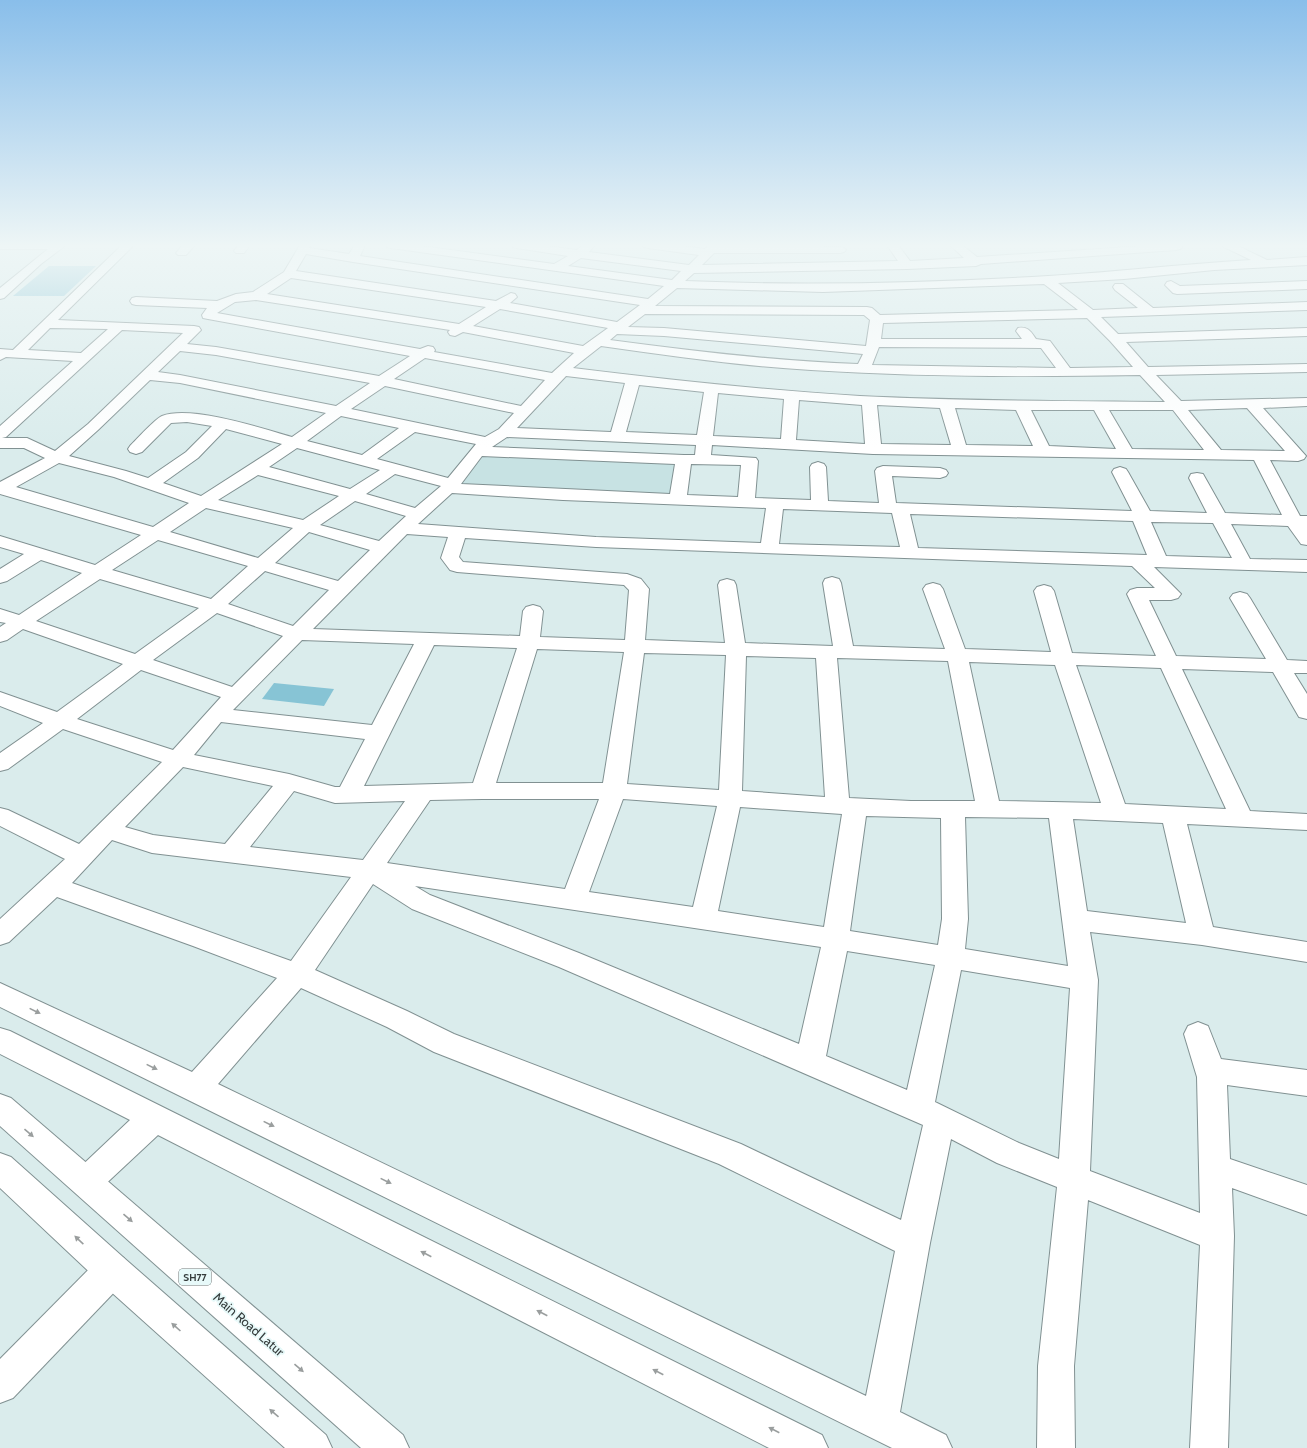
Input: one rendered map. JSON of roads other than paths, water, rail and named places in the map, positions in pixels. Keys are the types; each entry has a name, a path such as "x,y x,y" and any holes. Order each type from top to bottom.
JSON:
{"street":[{"path":"4,354 48,324 60,313"},
{"path":"0,489 57,458 92,427 210,313"},
{"path":"358,313 461,328 586,351"},
{"path":"0,636 202,502 256,469 382,381 486,313"},
{"path":"537,313 616,328 873,347 1032,343 1045,344 1066,372"},
{"path":"0,935 53,886 178,759 235,695 402,528 450,486 490,442 525,411 571,362 638,313"},
{"path":"869,313 877,319 1118,313"},
{"path":"965,313 969,317"},
{"path":"995,313 999,316"},
{"path":"1090,314 1115,338 1177,406 1216,455"},
{"path":"208,315 422,354 559,374 841,398 946,404 1022,406 1177,406 1307,402"},
{"path":"863,368 873,347 877,319"},
{"path":"48,324 194,330"},
{"path":"0,434 119,326"},
{"path":"1021,329 1032,343"},
{"path":"1115,338 1307,332"},
{"path":"598,342 726,358 845,368 922,371 1066,372 1307,368"},
{"path":"176,347 211,350 382,381 525,411"},
{"path":"4,354 85,357"},
{"path":"841,398 845,368"},
{"path":"146,375 180,379 490,442 684,460 702,459 750,461 746,502"},
{"path":"617,437 633,380"},
{"path":"702,459 703,440 712,387"},
{"path":"788,444 792,394"},
{"path":"869,400 873,449"},
{"path":"946,404 960,450"},
{"path":"1251,404 1303,456"},
{"path":"1022,406 1044,451"},
{"path":"1099,406 1127,454"},
{"path":"136,449 166,420 172,418 185,418 223,424 295,442 365,460 450,486 746,502 1142,517 1301,521"},
{"path":"151,484 192,455 223,424"},
{"path":"365,460 412,426"},
{"path":"490,442 617,437 873,449 1303,456"},
{"path":"0,444 28,443 57,458 120,474 202,502 306,526 382,548"},
{"path":"1260,456 1301,521 1307,540"},
{"path":"678,499 684,460"},
{"path":"818,467 820,505"},
{"path":"0,764 214,606 306,526 393,468"},
{"path":"256,469 418,514"},
{"path":"910,553 883,471 940,473"},
{"path":"1120,472 1142,517 1159,561"},
{"path":"1197,478 1244,564"},
{"path":"0,489 342,588"},
{"path":"769,549 775,503"},
{"path":"402,528 596,542 1307,566"},
{"path":"458,532 450,558 457,566 627,580 634,583 639,588 635,646 614,791 573,901"},
{"path":"0,541 97,572 214,606 296,634 426,640 529,642 835,653 1063,658 1307,667"},
{"path":"0,577 39,553"},
{"path":"1137,560 1171,594 1137,594 1242,819"},
{"path":"810,1062 836,939 846,807 835,653 832,583"},
{"path":"703,919 730,799 736,650 727,586"},
{"path":"933,589 957,655 989,809"},
{"path":"1044,591 1063,658 1116,812"},
{"path":"1240,598 1307,712"},
{"path":"482,791 529,642 533,611"},
{"path":"0,615 235,695"},
{"path":"348,794 426,640"},
{"path":"0,700 178,759 289,782 335,794 482,791 614,791 846,807 899,809 1060,810 1307,822"},
{"path":"216,715 378,733"},
{"path":"230,854 289,782"},
{"path":"196,1088 297,974 424,792"},
{"path":"880,1422 913,1244 955,919 953,809"},
{"path":"1056,1448 1056,1366 1074,1178 1084,980 1060,810"},
{"path":"1173,815 1202,935"},
{"path":"0,816 81,856"},
{"path":"107,830 152,844 369,870 836,939 1038,971 1084,980"},
{"path":"369,870 421,902 569,960 810,1062 929,1113 1008,1153 1217,1236"},
{"path":"53,886 297,974 410,1025 444,1043 730,1154 913,1244"},
{"path":"1076,920 1202,935 1307,952"},
{"path":"0,994 196,1088 933,1448"},
{"path":"1198,1034 1212,1077 1217,1236 1209,1448"},
{"path":"0,1040 809,1448"},
{"path":"1209,1070 1307,1083"},
{"name":"Main Road Latur","path":"0,1107 390,1448"},
{"path":"86,1182 155,1117"},
{"path":"0,1167 305,1445"},
{"path":"1215,1168 1307,1200"},
{"path":"0,1385 112,1270"}]}
